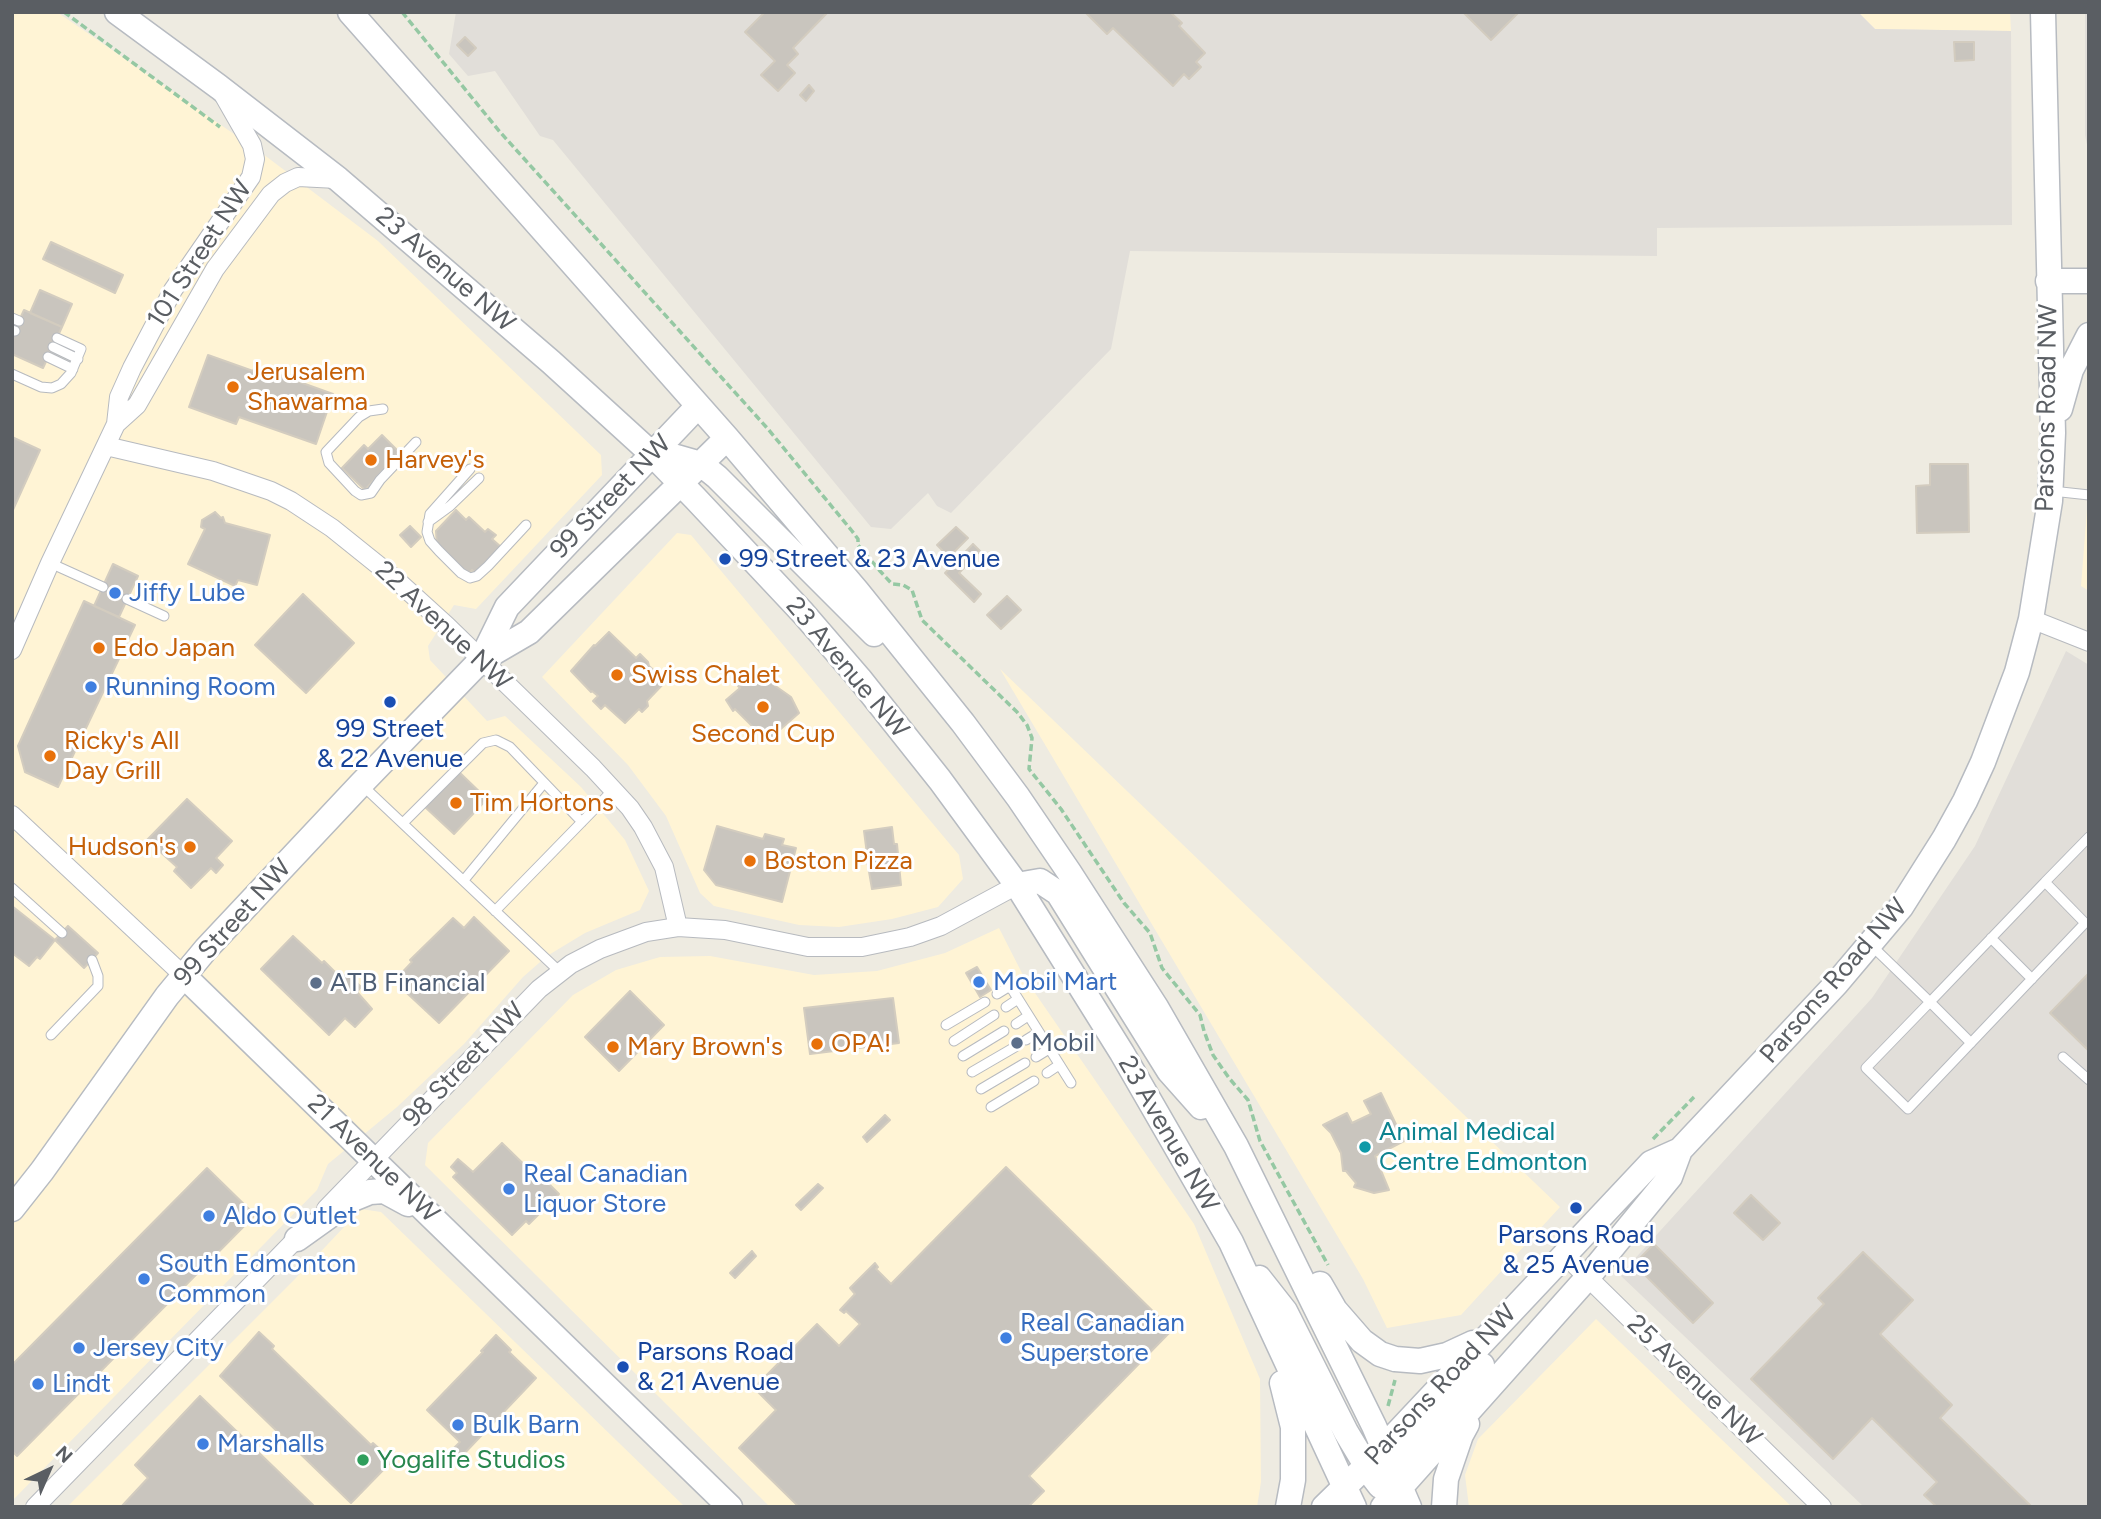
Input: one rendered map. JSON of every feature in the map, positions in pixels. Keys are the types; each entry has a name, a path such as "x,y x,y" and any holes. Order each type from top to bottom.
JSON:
{"main road":[{"name":"23 Avenue NW","path":"117,12 338,179 458,280 652,454 778,586 859,678 940,780 1017,885 1106,1027 1231,1242 1258,1298 1373,1491"},
{"name":"23 Avenue NW","path":"350,12 727,438 857,591 963,723 1018,797 1156,1007 1250,1171 1373,1491"},
{"name":"Parsons Road NW","path":"1324,1507 1373,1491 1527,1346 1670,1177 1680,1150 1871,945 1921,877 1965,801 2009,698 2031,619 2050,490 2053,433 2043,12"},
{"path":"2048,281 2089,281"},
{"path":"2053,433 2071,370 2089,335"},
{"name":"99 Street NW","path":"481,660 507,607 698,406"},
{"name":"99 Street NW","path":"12,1209 183,975 360,784 481,660 529,632 727,438"},
{"path":"652,454 666,454 701,464 717,477 963,723"},
{"path":"1017,885 1040,881 1058,893 1169,1071 1236,1146"},
{"name":"21 Avenue NW","path":"183,975 730,1507"},
{"name":"Parsons Road NW","path":"1373,1491 1518,1303 1651,1163 1680,1150"},
{"path":"1250,1171 1267,1193 1335,1310 1362,1341 1380,1354 1410,1361 1447,1355 1474,1342 1518,1303"},
{"path":"297,1239 353,1199 370,1192 384,1191 405,1201 457,1241"},
{"path":"1231,1242 1285,1311 1373,1491 1525,1317 1559,1262"},
{"path":"1258,1298 1293,1427 1293,1480 1288,1507"},
{"path":"1444,1507 1446,1479 1461,1435 1527,1346"}],"street":[{"name":"101 Street NW","path":"12,650 116,424 119,397 154,323 199,250 247,183 254,168 255,155 252,145 219,87"},
{"name":"101 Street NW","path":"116,424 137,405 215,270 271,194 298,177 338,179"},
{"name":"22 Avenue NW","path":"106,446 223,474 271,491 332,528 393,577 614,789 643,827 664,867 678,927"},
{"path":"2031,619 2089,642"},
{"name":"21 Avenue NW","path":"12,815 183,975"},
{"name":"98 Street NW","path":"35,1507 530,998 560,972 616,942 646,932 678,927 725,930 808,947 862,947 895,941 933,929 1017,885"},
{"name":"25 Avenue NW","path":"1559,1262 1588,1277 1822,1507"}],"lane":[{"path":"12,374 41,387 51,388 61,384 73,369 81,349 55,342"},
{"path":"48,357 73,369"},
{"path":"383,409 369,411 359,417 326,452 329,463 355,491 361,495 371,493 416,442"},
{"path":"470,469 439,502 428,522 430,541 461,573 470,578 477,576 526,525"},
{"path":"428,522 450,506 479,478"},
{"path":"2050,490 2089,495"},
{"path":"50,563 103,587"},
{"path":"127,598 164,616"},
{"path":"403,823 483,743 495,740 510,747 582,822"},
{"path":"464,880 544,783"},
{"path":"360,784 560,972"},
{"path":"495,911 614,789"},
{"path":"2045,882 2085,923 1908,1109 1866,1068 2045,882 2089,837"},
{"path":"12,888 62,933"},
{"path":"1991,938 2032,979"},
{"path":"1871,945 1971,1043"},
{"path":"51,1035 98,986 98,976 92,960"},
{"path":"997,994 1010,986 1071,1083"},
{"path":"1006,1007 1018,999"},
{"path":"946,1025 985,1002"},
{"path":"954,1041 994,1015"},
{"path":"1016,1024 1028,1016"},
{"path":"963,1056 1004,1031"},
{"path":"1026,1040 1039,1032"},
{"path":"972,1072 1015,1047"},
{"path":"1036,1056 1049,1049"},
{"path":"2063,1057 2089,1080"},
{"path":"981,1089 1025,1063"},
{"path":"1046,1073 1059,1065"},
{"path":"991,1107 1034,1081"}],"path":[{"path":"64,12 227,131"},
{"path":"402,12 500,132 584,223"},
{"path":"1386,1414 1395,1378"}],"shaded area":[{"name":"South Edmonton Common","path":"12,12 57,12 263,154 378,241 601,455 602,475 476,609 454,605 428,646 430,660 487,721 505,716 581,787 625,840 649,891 640,910 585,933 547,956 523,977 464,1044 397,1107 328,1164 317,1190 12,1501"},
{"path":"456,12 1858,12 1875,29 2011,31 2012,225 1657,228 1657,256 1130,251 1111,349 951,513 937,506 928,493 891,529 871,527 553,140 540,136 495,71 468,76 449,54"},
{"path":"1858,12 2010,12 2011,31 1875,29"},
{"path":"2085,12 2089,12 2089,154 2085,135"},
{"path":"2089,484 2089,591 2081,586"},
{"path":"677,533 691,535 959,855 963,879 938,907 892,919 839,927 799,925 714,906 700,893 666,816 628,765 542,677"},
{"path":"2066,651 2089,665 2089,1507 1864,1507 1620,1275 1872,998 1975,846"},
{"path":"1000,669 1560,1207 1461,1315 1387,1328 1363,1279"},
{"path":"999,928 1024,977 1194,1224 1260,1379 1261,1482 1257,1507 770,1507 425,1165 428,1143 573,995 616,970 660,957 710,956 814,975 877,971 945,953"},
{"name":"South Edmonton Common","path":"361,1209 381,1212 685,1507 67,1507 294,1280"},
{"path":"1596,1319 1792,1507 1469,1507 1465,1475 1478,1439"}],"building":[{"path":"765,12 828,12 793,48 798,54 787,65 795,73 778,91 761,75 775,61 745,32"},
{"path":"1085,12 1170,12 1182,23 1179,26 1205,53 1196,62 1201,67 1189,79 1184,74 1173,86 1113,28 1107,34"},
{"path":"1463,12 1519,12 1491,40"},
{"path":"465,37 476,48 468,56 457,45"},
{"path":"1954,42 1974,42 1974,60 1955,61"},
{"path":"809,85 814,91 806,101 800,95"},
{"path":"51,242 123,275 115,293 43,259"},
{"path":"40,290 72,304 62,327 30,313"},
{"path":"24,310 62,327 43,368 12,354 12,336"},
{"path":"208,355 253,371 255,366 333,394 316,444 239,417 236,424 189,407"},
{"name":"Harvey's","path":"382,435 399,452 365,490 342,468 364,445 368,449"},
{"path":"12,437 40,450 12,512"},
{"path":"1930,464 1968,464 1969,532 1917,533 1916,486 1930,485"},
{"path":"456,510 466,520 469,517 485,532 488,529 496,535 492,539 501,547 476,574 472,570 467,575 437,547 436,531"},
{"path":"215,512 223,517 225,523 270,535 257,585 238,580 235,586 188,564 205,529 201,527 202,520"},
{"path":"410,526 421,537 411,547 400,535"},
{"path":"956,527 968,538 949,557 937,545"},
{"path":"973,544 980,551 959,573 981,594 974,602 945,573"},
{"name":"Jiffy Lube","path":"113,564 138,576 119,617 94,606"},
{"path":"303,594 354,643 306,693 255,645"},
{"path":"1007,596 1021,610 1001,629 987,615"},
{"path":"84,601 135,625 58,787 25,772 18,746"},
{"name":"Swiss Chalet","path":"609,632 636,658 640,654 666,681 647,701 648,706 642,712 639,709 625,723 605,705 601,709 593,701 598,696 571,671"},
{"name":"Second Cup","path":"760,669 774,685 791,697 799,713 767,741 735,709 733,711 726,700 740,688 738,686"},
{"name":"Tim Hortons","path":"459,772 487,799 454,834 425,807"},
{"name":"Hudson's","path":"187,799 232,841 216,858 223,865 216,873 211,868 191,888 174,871 177,867 147,840"},
{"name":"Boston Pizza","path":"717,826 763,839 765,834 784,839 782,845 796,848 782,902 716,885 704,870"},
{"path":"892,827 894,844 897,844 901,885 872,889 864,831"},
{"path":"12,906 55,940 40,959 37,957 29,966 12,953"},
{"path":"474,917 509,951 439,1023 394,981 412,962 410,960 453,918 464,928"},
{"path":"68,926 98,953 84,968 55,940"},
{"name":"ATB Financial","path":"293,936 342,979 347,973 361,987 357,992 372,1009 355,1027 345,1018 329,1035 261,969"},
{"name":"Mobil Mart","path":"977,967 991,990 980,997 966,973"},
{"path":"2089,973 2089,1051 2050,1013"},
{"path":"630,991 664,1025 619,1071 585,1037"},
{"path":"893,998 899,1043 810,1054 804,1008"},
{"name":"Animal Medical Centre Edmonton","path":"1381,1093 1404,1141 1375,1156 1389,1190 1374,1193 1354,1187 1356,1183 1343,1171 1341,1153 1331,1133 1323,1125 1347,1113 1352,1123 1371,1114 1364,1101"},
{"path":"885,1115 890,1120 867,1142 863,1137"},
{"name":"Real Canadian Liquor Store","path":"502,1143 543,1183 545,1180 559,1194 529,1224 526,1221 512,1235 453,1177 457,1173 451,1167 458,1159 473,1172"},
{"name":"Real Canadian Superstore","path":"1006,1167 1172,1330 1029,1476 1044,1491 1028,1507 799,1507 739,1448 776,1410 754,1388 817,1324 839,1346 860,1324 846,1311 844,1313 840,1310 855,1294 850,1288 875,1263 878,1267 876,1269 891,1284"},
{"name":"South Edmonton Common","path":"207,1168 255,1215 17,1456 12,1451 12,1365"},
{"path":"818,1184 823,1188 801,1210 796,1205"},
{"path":"1751,1195 1780,1223 1763,1240 1734,1213"},
{"path":"1654,1244 1713,1303 1693,1323 1634,1264"},
{"path":"752,1251 756,1256 735,1278 730,1273"},
{"path":"1863,1252 1913,1300 1880,1334 1952,1405 1940,1418 2032,1507 1937,1507 1924,1495 1937,1482 1872,1418 1833,1459 1751,1379 1824,1304 1818,1298"},
{"name":"South Edmonton Common","path":"259,1332 274,1346 272,1349 371,1445 373,1443 384,1453 382,1456 390,1463 351,1503 220,1376"},
{"path":"496,1335 536,1378 460,1458 452,1450 460,1442 427,1410"},
{"name":"Marshalls","path":"200,1396 313,1505 121,1507 148,1478 135,1465"}],"place":[{"name":"Jerusalem Shawarma","path":"233,387"},
{"name":"Harvey's","path":"371,460"},
{"name":"99 Street & 23 Avenue","path":"725,559"},
{"name":"Jiffy Lube","path":"115,593"},
{"name":"Edo Japan","path":"99,648"},
{"name":"Swiss Chalet","path":"617,675"},
{"name":"Running Room","path":"91,687"},
{"name":"99 Street & 22 Avenue","path":"390,702"},
{"name":"Second Cup","path":"763,707"},
{"name":"Ricky's All Day Grill","path":"50,756"},
{"name":"Tim Hortons","path":"456,803"},
{"name":"Hudson's","path":"190,847"},
{"name":"Boston Pizza","path":"750,861"},
{"name":"Mobil Mart","path":"979,982"},
{"name":"ATB Financial","path":"316,983"},
{"name":"Mobil","path":"1017,1043"},
{"name":"OPA!","path":"817,1044"},
{"name":"Mary Brown's","path":"613,1047"},
{"name":"Animal Medical Centre Edmonton","path":"1365,1147"},
{"name":"Real Canadian Liquor Store","path":"509,1189"},
{"name":"Parsons Road & 25 Avenue","path":"1576,1208"},
{"name":"Aldo Outlet","path":"209,1216"},
{"name":"South Edmonton Common","path":"144,1279"},
{"name":"Real Canadian Superstore","path":"1006,1338"},
{"name":"Jersey City","path":"79,1348"},
{"name":"Parsons Road & 21 Avenue","path":"623,1367"},
{"name":"Lindt","path":"38,1384"},
{"name":"Bulk Barn","path":"458,1425"},
{"name":"Marshalls","path":"203,1444"},
{"name":"Yogalife Studios","path":"363,1460"}]}
